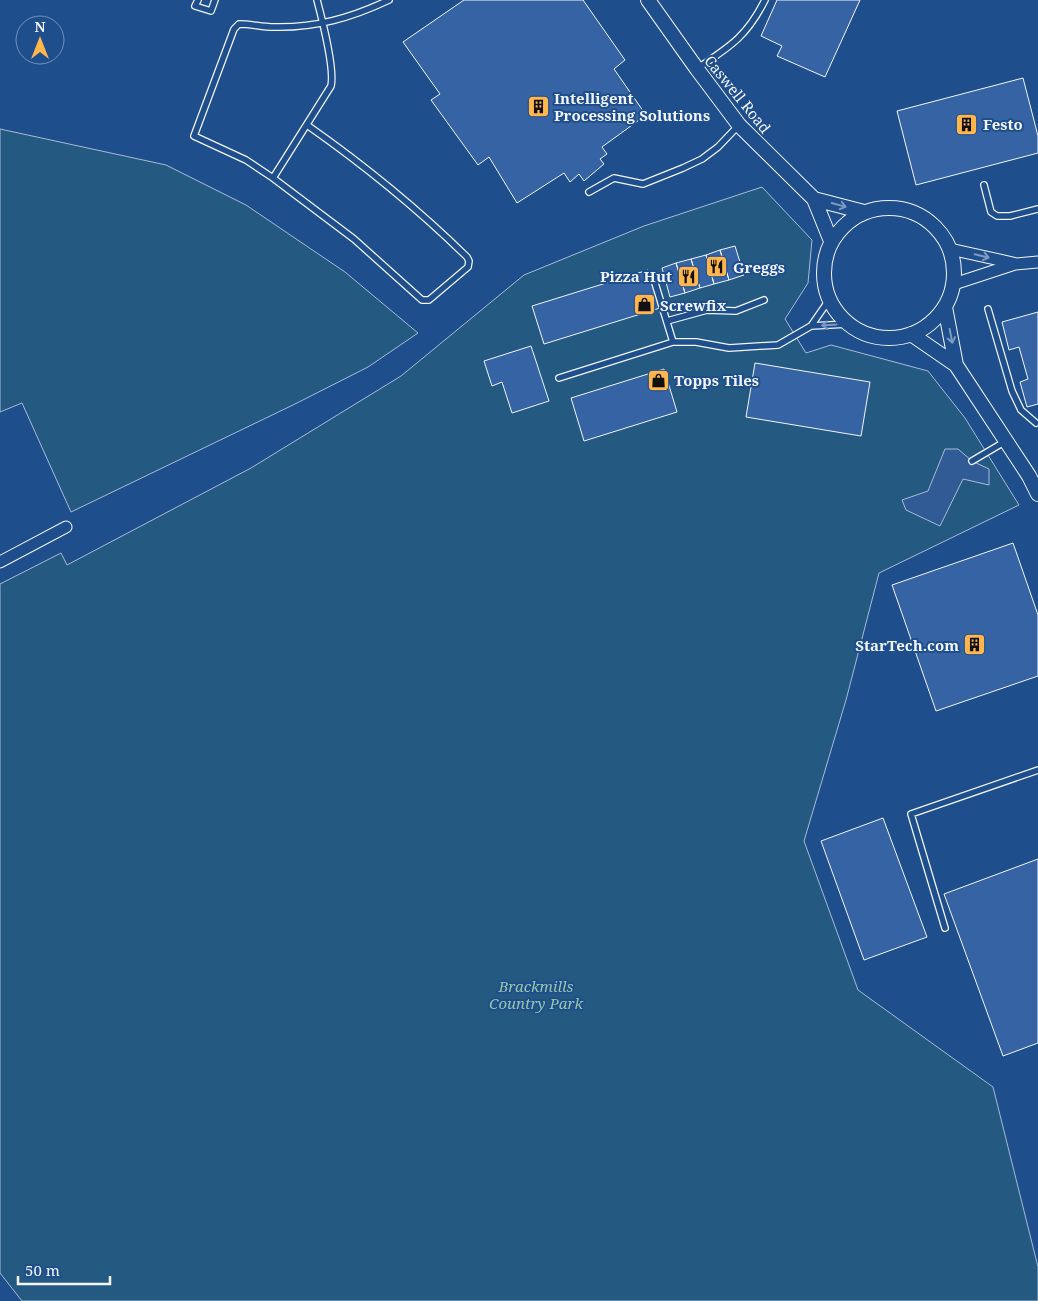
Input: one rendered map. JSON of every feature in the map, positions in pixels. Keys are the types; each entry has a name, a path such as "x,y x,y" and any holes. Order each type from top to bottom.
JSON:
{"street":[{"name":"Caswell Road","path":"648,0 696,70 739,126 814,199 832,241"},
{"name":"Caswell Road","path":"814,199 864,212"},
{"path":"885,208 905,210 924,218 940,231 950,249 954,266 954,284 945,307 930,324 911,334 889,338 867,335 848,324 837,313 830,300 824,281 824,260 832,241 846,224 864,212 885,208"},
{"path":"950,249 1015,264"},
{"path":"954,284 1015,264 1038,262"},
{"path":"945,307 956,365"},
{"path":"911,334 956,365 1029,476 1038,494"},
{"path":"0,562 66,527"}],"lane":[{"path":"198,0 196,6 212,11 215,0"},
{"path":"273,178 332,82 316,0"},
{"path":"307,125 369,170 409,203 467,257 469,261 468,267 429,300 422,300 347,233 273,178 246,160 196,138 194,134 237,26 243,24 283,27 322,23 346,18 389,0"},
{"path":"696,70 736,42 747,31 765,0"},
{"path":"589,192 614,178 643,184 683,168 718,147 739,126"},
{"path":"984,185 992,212 997,216 1010,216 1038,209"},
{"path":"655,283 674,342"},
{"path":"667,321 707,310 736,311 764,300"},
{"path":"559,378 674,342 696,342 729,348 778,345 811,326 830,300"},
{"path":"988,310 1012,391 1021,410 1037,424"},
{"path":"811,326 848,324"},
{"path":"972,461 1006,441"},
{"path":"944,928 911,814 1038,770"}],"green space":[{"path":"0,129 166,165 246,205 345,272 418,333 368,367 71,512 22,403 0,412"},
{"name":"Brackmills Country Park","path":"762,187 812,240 808,283 785,319 806,353 831,345 928,371 965,418 1019,505 879,573 846,700 804,841 858,990 993,1087 1038,1267 1038,1301 22,1301 0,1273 0,584 61,553 67,565 251,468 401,376 524,275 644,226"}],"shaded area":[{"path":"945,449 958,449 972,461 989,469 989,485 963,479 940,526 906,510 902,500 928,491"}],"building":[{"name":"Intelligent Processing Solutions","path":"464,0 583,0 625,60 614,69 646,115 602,147 607,154 600,159 604,164 584,181 579,174 570,182 564,173 517,203 489,157 478,165 431,100 440,94 403,42"},
{"path":"777,0 860,0 825,77 777,56 782,46 761,36"},
{"name":"Festo","path":"1023,78 1038,136 1038,153 916,185 897,111"},
{"path":"735,246 744,275 729,280 720,250"},
{"name":"Greggs","path":"720,250 729,280 714,284 706,255"},
{"path":"706,255 714,284 700,288 691,259"},
{"name":"Pizza Hut","path":"691,259 700,288 685,293 676,263"},
{"path":"676,263 685,293 670,297 662,268"},
{"path":"648,270 660,308 544,344 532,306"},
{"path":"1038,312 1038,404 1027,407 1020,382 1028,379 1019,347 1009,350 1002,322"},
{"path":"531,346 549,401 512,413 502,382 492,386 484,361"},
{"path":"755,363 870,382 861,436 746,417"},
{"path":"664,369 677,412 584,441 571,398"},
{"name":"StarTech.com","path":"1013,543 1038,615 1038,676 936,711 892,585"},
{"path":"883,818 927,937 864,960 821,841"},
{"path":"1038,859 1038,1043 1003,1056 944,894"}],"place":[{"name":"Intelligent Processing Solutions","path":"538,107"},
{"name":"Festo","path":"967,124"},
{"name":"Greggs","path":"717,267"},
{"name":"Pizza Hut","path":"688,276"},
{"name":"Screwfix","path":"644,305"},
{"name":"Topps Tiles","path":"658,380"},
{"name":"StarTech.com","path":"975,645"}]}
